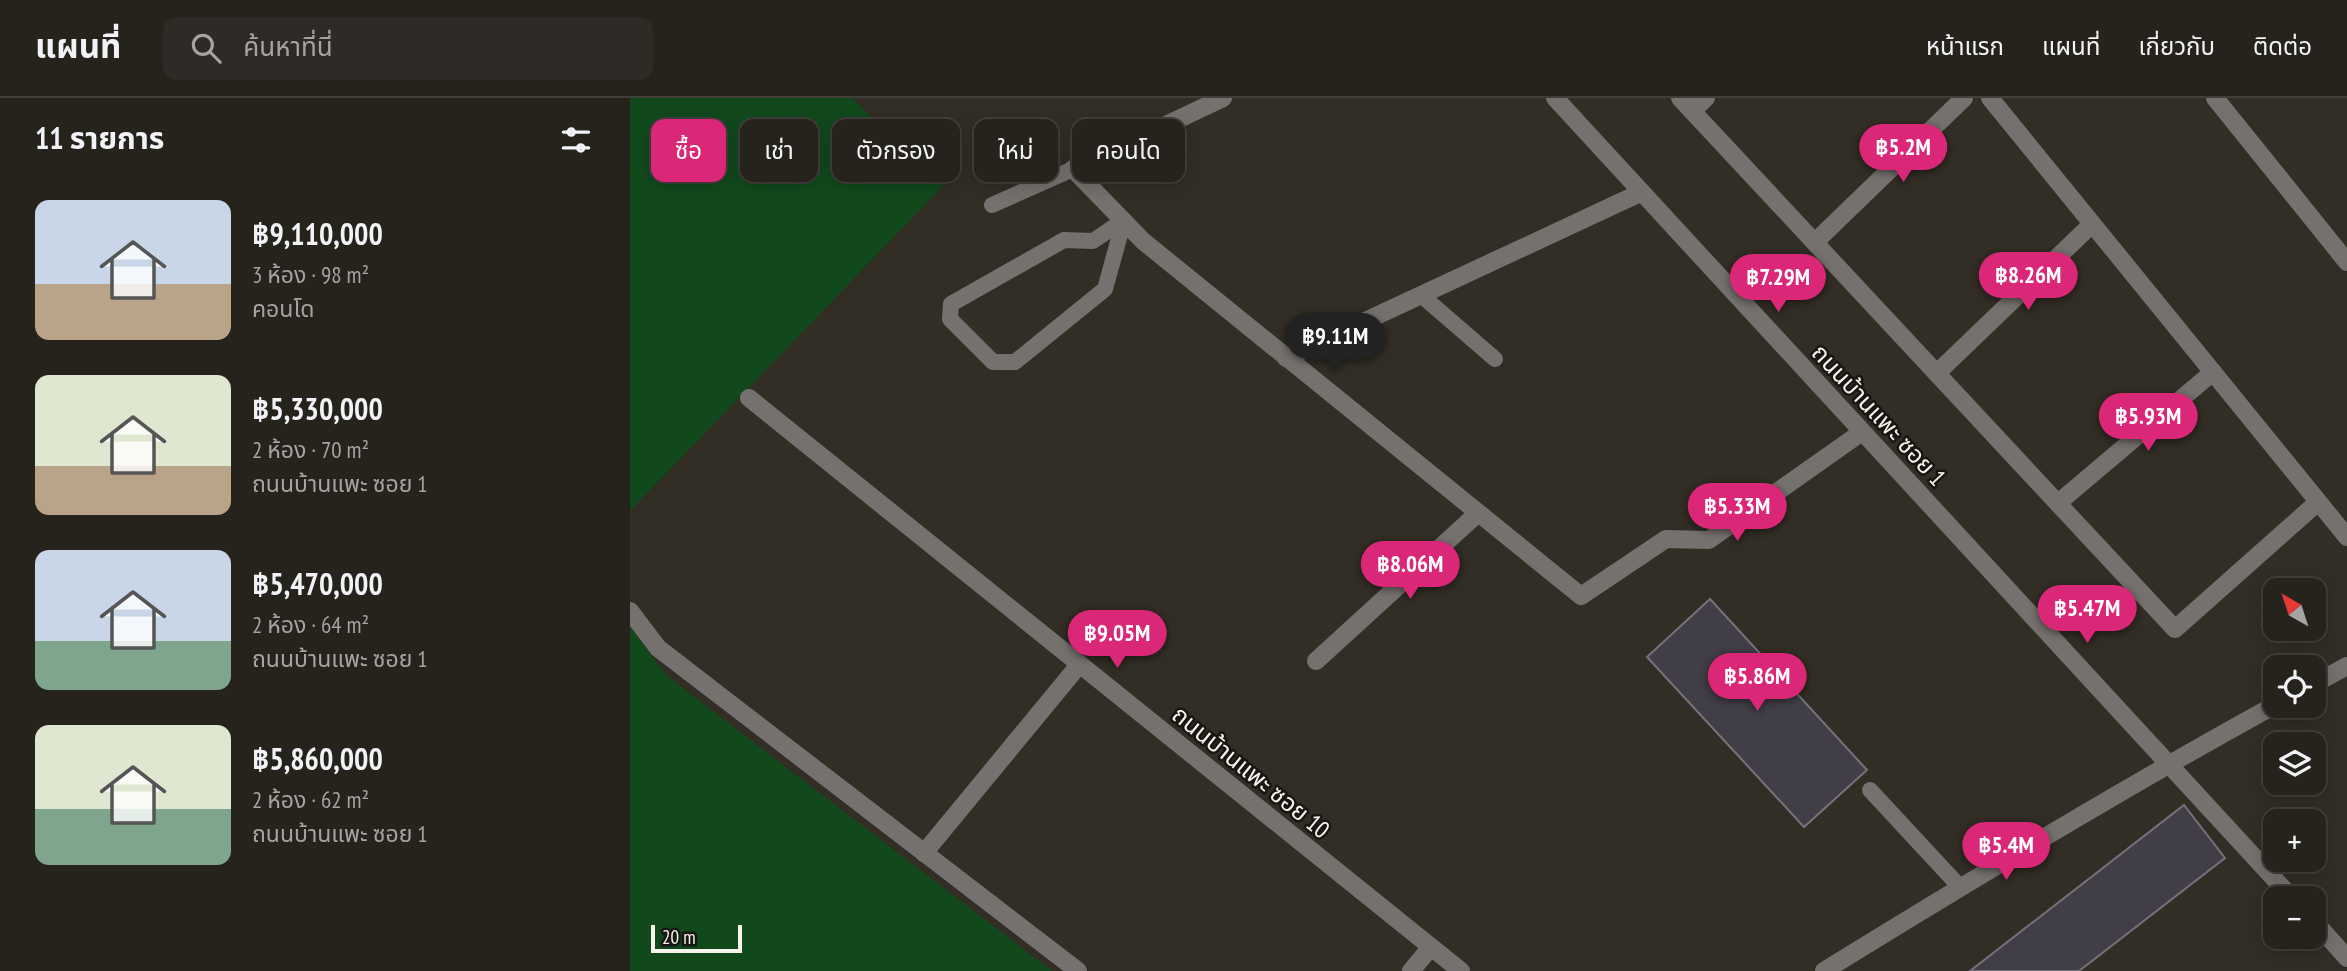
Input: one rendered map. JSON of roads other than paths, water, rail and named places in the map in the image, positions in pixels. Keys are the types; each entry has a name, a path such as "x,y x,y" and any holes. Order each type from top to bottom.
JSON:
{"street":[{"path":"1179,119 1223,98"},
{"name":"ถนนบ้านแพะ ซอย 1","path":"1555,98 2281,886"},
{"path":"1706,98 1686,104 2175,629 2318,502"},
{"path":"1815,242 1964,98"},
{"path":"1990,98 2347,537"},
{"path":"2215,98 2347,262"},
{"path":"1086,182 1143,241 1581,596 1666,539 1709,540 1862,432"},
{"path":"1286,358 1640,193"},
{"path":"1937,373 2092,224"},
{"path":"2058,503 2213,372"},
{"name":"ถนนบ้านแพะ ซอย 10","path":"750,398 1461,971"},
{"path":"1316,661 1478,513"},
{"path":"630,611 658,648 1078,971"},
{"path":"924,853 1079,665"},
{"path":"2326,677 2347,666"},
{"path":"1825,971 1960,887 2170,763 2263,712"},
{"path":"2326,934 2347,958"},
{"path":"1411,971 1430,948"}],"lane":[{"path":"992,205 1072,169"},
{"path":"1124,220 1105,289 1015,362 993,362 950,319 951,304 1064,240 1093,241 1124,220"},
{"path":"1421,295 1495,359"},
{"path":"1870,790 1960,887"}]}
